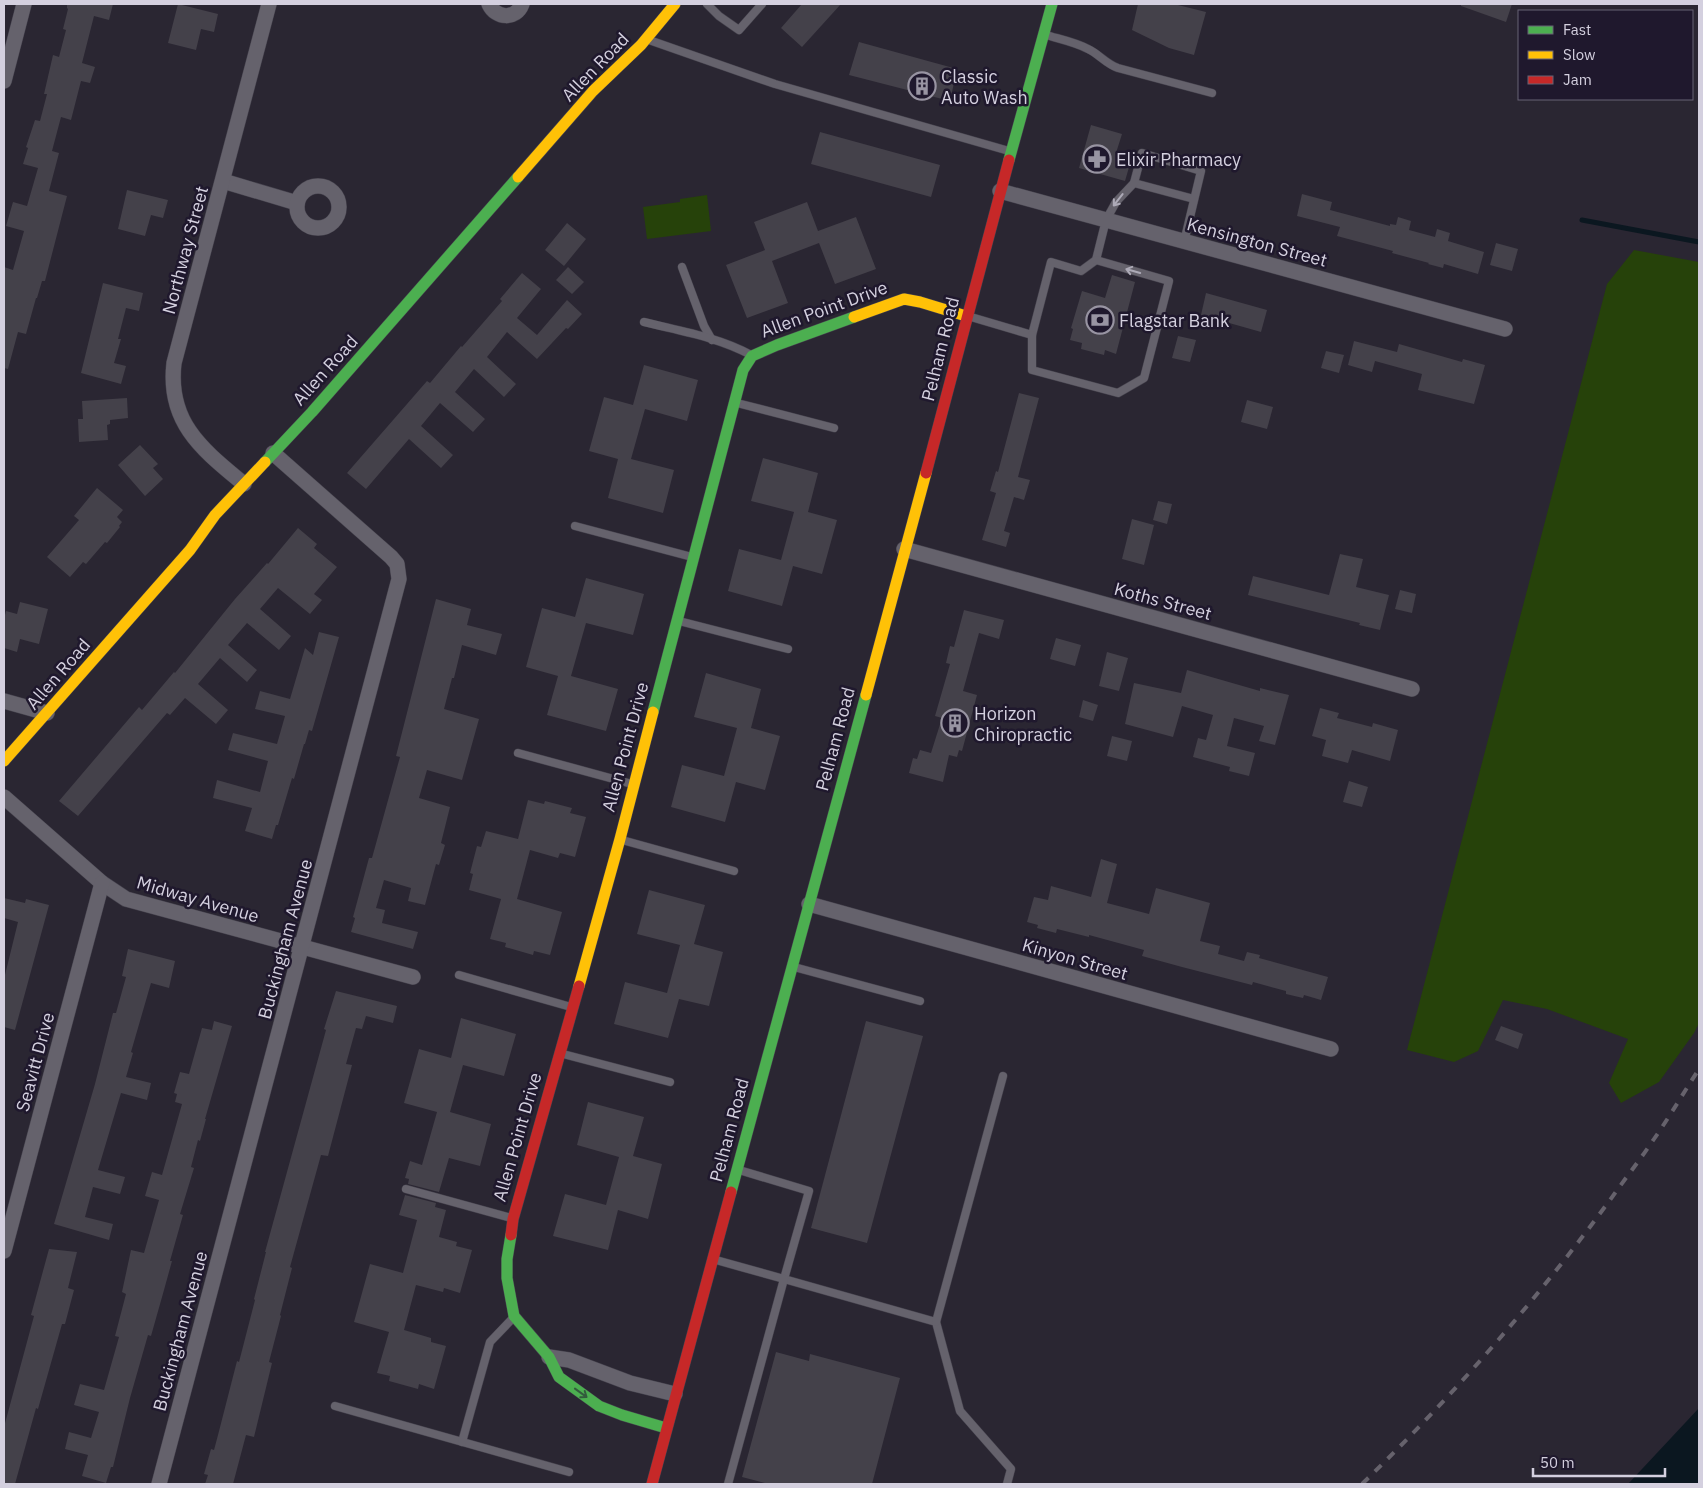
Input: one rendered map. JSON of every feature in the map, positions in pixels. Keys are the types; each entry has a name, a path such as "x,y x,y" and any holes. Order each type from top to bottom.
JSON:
{"main road":[{"name":"Allen Road","path":"4,761 190,550 216,515 312,412 593,91 646,39 676,4"},
{"name":"Pelham Road","path":"652,1484 1010,151 1052,4"},
{"name":"Allen Point Drive","path":"514,1316 507,1278 507,1258 513,1219 620,839 744,370 752,356 840,321 904,299 966,316"},
{"path":"514,1316 549,1357 559,1376 581,1394 599,1406 633,1419 666,1428"}],"street":[{"path":"4,81 24,4"},
{"name":"Northway Street","path":"244,484 208,454 193,437 179,413 172,380 174,364 269,4"},
{"path":"489,4 496,14 507,16 517,12 522,4"},
{"path":"223,181 297,203"},
{"name":"Kensington Street","path":"1000,191 1505,329"},
{"name":"Buckingham Avenue","path":"159,1484 381,652 399,573 397,564 391,557 273,453"},
{"name":"Koths Street","path":"904,549 1412,688"},
{"path":"4,701 46,713"},
{"name":"Midway Avenue","path":"4,797 102,883 126,899 413,977"},
{"name":"Seavitt Drive","path":"4,1251 102,883"},
{"name":"Kinyon Street","path":"808,904 1331,1049"},
{"path":"549,1357 569,1360 630,1383 675,1394"}],"lane":[{"path":"707,4 719,16 739,30 762,4"},
{"path":"1044,34 1085,47 1096,53 1110,65 1118,68 1212,93"},
{"path":"646,39 774,84 1010,151"},
{"path":"1096,260 1169,281 1144,378 1118,393 1032,370 1032,335 1051,262 1081,271 1096,260 1106,220 1116,202 1134,183 1142,153 1201,171 1184,242"},
{"path":"1134,183 1194,199"},
{"path":"682,267 704,326 712,340"},
{"path":"966,316 1032,335"},
{"path":"644,322 712,340 737,348 752,356"},
{"path":"734,402 834,428"},
{"path":"575,526 694,558"},
{"path":"677,621 788,649"},
{"path":"518,753 634,784"},
{"path":"620,839 734,871"},
{"path":"792,967 920,1001"},
{"path":"459,975 573,1008"},
{"path":"560,1053 670,1082"},
{"path":"1003,1076 936,1322 960,1411 1011,1469 1007,1484"},
{"path":"728,1484 809,1191 737,1170"},
{"path":"406,1189 513,1219"},
{"path":"713,1259 936,1322"},
{"path":"462,1442 490,1342 514,1316"},
{"path":"335,1406 569,1472"}],"green space":[{"path":"707,195 711,231 647,239 643,207 680,202 680,199"},
{"path":"1634,250 1699,262 1699,1023 1659,1082 1621,1103 1609,1083 1628,1039 1547,1009 1503,1000 1478,1051 1454,1062 1407,1050 1607,284"}],"water":[{"path":"1699,1408 1699,1484 1628,1484"}],"building":[{"path":"67,4 113,4 109,20 94,16 82,63 95,67 90,83 81,81 71,120 61,117 52,151 59,153 49,191 67,196 45,281 42,281 26,334 18,332 8,369 4,368 4,267 13,270 24,231 6,226 13,202 27,206 38,168 23,164 28,148 26,147 35,120 40,121 47,94 44,94 53,55 59,57 66,30 63,29 68,9"},
{"path":"178,4 218,14 214,32 201,29 196,50 168,43"},
{"path":"802,4 841,4 802,47 781,28"},
{"path":"1138,4 1174,4 1206,12 1194,55 1169,48 1132,30"},
{"path":"1461,4 1512,4 1506,22 1461,6"},
{"name":"Classic Auto Wash","path":"859,42 957,69 950,101 849,75"},
{"path":"1091,125 1122,134 1116,153 1132,157 1125,181 1079,168"},
{"path":"820,132 940,165 931,197 811,164"},
{"path":"127,190 168,200 163,218 151,215 145,236 118,229"},
{"path":"1302,194 1332,202 1330,210 1390,226 1390,224 1396,225 1398,217 1411,221 1409,230 1435,237 1437,229 1450,233 1448,241 1484,252 1478,274 1444,264 1443,268 1428,264 1392,253 1393,251 1337,236 1340,227 1297,216"},
{"path":"807,202 818,231 856,217 876,269 835,284 819,243 772,261 788,303 747,318 726,265 765,250 754,222"},
{"path":"567,223 586,239 564,266 545,250"},
{"path":"1496,243 1518,249 1512,271 1490,265"},
{"path":"568,267 584,282 572,294 556,280"},
{"path":"522,273 541,289 517,318 537,335 567,300 582,314 537,359 507,332 487,357 516,384 504,397 474,369 455,392 485,419 473,432 440,403 421,426 453,455 441,468 409,439 366,489 347,473 427,381 430,383 462,347 502,301 500,299"},
{"name":"Flagstar Bank","path":"1112,275 1135,282 1116,354 1105,350 1104,355 1081,349 1082,343 1070,340 1073,329 1071,328 1082,291 1105,298"},
{"path":"103,283 143,293 139,311 126,308 118,339 121,339 114,363 126,366 121,384 81,373"},
{"path":"1206,293 1267,310 1261,332 1201,315"},
{"path":"1178,336 1196,340 1190,362 1172,358"},
{"path":"1354,341 1397,352 1399,344 1462,362 1463,359 1485,365 1474,404 1418,390 1422,374 1375,361 1372,372 1348,365"},
{"path":"1326,351 1344,355 1339,373 1321,368"},
{"path":"644,365 698,380 687,421 645,409 631,459 674,470 663,513 608,498 618,459 589,451 604,397 633,405"},
{"path":"1019,393 1039,398 1018,477 1030,480 1024,500 1014,497 1004,531 1010,533 1006,547 982,540 996,493 990,491 996,471 998,472"},
{"path":"127,398 128,418 110,420 110,424 107,425 108,440 79,442 78,419 83,419 82,401"},
{"path":"1247,400 1273,407 1267,429 1241,422"},
{"path":"140,445 158,464 153,468 163,479 145,496 118,465"},
{"path":"763,458 818,473 808,512 837,520 822,574 793,566 782,606 728,591 739,549 781,560 794,512 751,501"},
{"path":"97,488 123,510 117,517 122,522 107,543 105,542 86,564 83,562 70,577 47,557 79,520 74,516"},
{"path":"1158,501 1172,504 1167,524 1153,520"},
{"path":"1132,519 1154,525 1144,565 1122,559"},
{"path":"298,528 317,544 314,548 337,567 314,594 322,600 310,614 278,588 260,609 291,636 279,650 247,623 228,645 257,670 247,682 220,658 198,684 228,710 216,724 185,698 170,715 167,713 78,816 59,801 139,707 142,710 175,673 235,599"},
{"path":"1340,554 1363,559 1356,587 1389,595 1380,630 1359,625 1360,623 1248,595 1253,576 1329,595"},
{"path":"586,578 644,594 633,635 586,623 571,676 618,689 606,731 547,715 558,676 526,667 542,608 575,617"},
{"path":"1400,590 1416,594 1412,613 1395,609"},
{"path":"436,599 471,609 467,625 502,634 496,655 462,645 454,678 452,678 444,709 479,719 462,780 427,770 419,798 450,807 441,843 445,845 439,865 436,864 425,905 408,901 411,888 384,880 376,908 385,910 382,923 418,932 413,949 351,932 355,918 353,917 369,858 372,858 400,757 396,756"},
{"path":"20,602 48,609 39,644 20,639 17,652 4,648 4,619 6,611 17,614"},
{"path":"964,610 1004,620 999,639 979,633 963,691 977,695 962,751 959,750 957,757 949,755 943,782 909,773 913,758 917,759 920,750 931,753 942,718 935,716 950,664 946,663 950,646 954,647"},
{"path":"319,632 339,637 312,731 309,730 278,825 276,825 272,839 245,831 252,808 213,798 217,780 260,792 268,761 228,750 233,733 277,744 285,716 255,709 260,691 290,699 305,648 313,655"},
{"path":"1056,638 1081,645 1075,666 1050,659"},
{"path":"1107,652 1128,658 1119,691 1099,686"},
{"path":"1187,670 1260,691 1260,688 1289,695 1275,745 1259,741 1264,726 1234,718 1227,746 1255,753 1249,776 1229,771 1230,767 1193,757 1198,738 1206,740 1213,715 1182,706 1173,737 1125,724 1134,683 1181,693"},
{"path":"706,673 761,689 751,728 780,736 765,790 736,782 725,822 671,807 682,765 724,776 737,728 694,717"},
{"path":"1083,700 1098,705 1093,721 1079,717"},
{"path":"1320,708 1339,713 1337,718 1372,727 1373,723 1398,730 1390,761 1352,750 1348,763 1322,756 1326,740 1312,736"},
{"path":"1112,736 1132,741 1127,761 1107,756"},
{"path":"1349,781 1368,787 1362,807 1343,802"},
{"path":"528,800 544,804 545,801 572,808 570,813 586,817 575,857 560,853 558,858 530,850 517,899 562,912 550,955 534,951 533,955 505,947 506,943 490,939 501,899 469,890 473,874 470,873 477,846 481,847 486,831 518,839"},
{"path":"1101,859 1117,864 1107,903 1149,914 1156,888 1210,903 1200,941 1220,946 1218,954 1244,961 1247,952 1260,955 1259,958 1328,977 1321,1000 1304,995 1303,998 1286,994 1286,991 1253,982 1252,985 1182,967 1142,956 1144,950 1089,935 1089,937 1057,929 1056,933 1037,928 1038,925 1027,922 1034,897 1048,900 1051,886 1091,897"},
{"path":"649,890 705,905 694,944 723,952 709,1006 679,999 668,1038 614,1024 625,982 667,993 680,945 637,934"},
{"path":"4,898 25,903 26,899 49,905 15,1030 4,1027 4,979 18,922 4,918"},
{"path":"128,949 175,961 169,988 151,983 131,1052 133,1053 126,1077 151,1083 147,1100 121,1093 98,1170 125,1177 120,1194 93,1187 85,1217 113,1224 109,1240 54,1224 95,1084 113,1013 116,1013 126,977 122,976"},
{"path":"336,991 397,1006 393,1023 366,1016 362,1029 356,1028 346,1064 352,1065 328,1156 321,1155 290,1267 292,1268 269,1362 272,1363 254,1437 246,1435 233,1484 205,1484 208,1475 204,1474 211,1449 214,1450 237,1361 239,1362 265,1252 326,1030 324,1029"},
{"path":"461,1018 516,1034 504,1076 463,1065 450,1112 491,1124 480,1166 449,1158 439,1192 408,1184 409,1179 405,1178 410,1161 422,1165 437,1112 404,1103 419,1049 451,1058"},
{"path":"214,1021 232,1026 191,1167 194,1168 180,1214 183,1215 170,1261 172,1261 151,1336 148,1335 113,1467 111,1467 106,1483 82,1476 88,1455 65,1449 69,1432 91,1438 99,1412 74,1405 80,1384 104,1390 119,1337 115,1336 126,1294 122,1292 131,1250 144,1253 159,1200 145,1196 152,1172 162,1175 182,1104 175,1102 177,1094 174,1093 180,1072 189,1074 202,1028 212,1030"},
{"path":"866,1021 923,1036 867,1243 811,1228"},
{"path":"1501,1026 1523,1034 1518,1049 1495,1040"},
{"path":"588,1102 644,1117 633,1156 662,1164 648,1219 618,1210 608,1250 553,1236 565,1194 606,1205 619,1157 577,1145"},
{"path":"405,1195 436,1203 435,1207 446,1210 439,1237 457,1242 456,1246 472,1250 460,1293 444,1288 443,1292 416,1285 404,1330 431,1338 431,1342 446,1346 434,1389 419,1384 418,1389 389,1381 390,1376 377,1373 389,1332 354,1322 370,1264 403,1273 417,1220 399,1215"},
{"path":"49,1249 77,1252 68,1288 74,1290 65,1324 62,1324 38,1409 36,1408 15,1484 4,1484 4,1427 34,1316 31,1315"},
{"path":"776,1352 809,1361 810,1354 900,1378 872,1484 769,1484 742,1477"}],"waterway":[{"path":"1582,220 1699,242"}],"railway":[{"path":"1362,1484 1460,1383 1522,1312 1582,1238 1643,1155 1699,1069"}],"traffic: fast":[{"path":"1009,160 1052,4"},
{"path":"265,462 312,412 518,177"},
{"path":"653,712 743,370 752,356 854,317"},
{"path":"731,1192 866,695"},
{"path":"511,1235 507,1259 507,1278 514,1316 549,1357 559,1377 599,1406 666,1428"}],"traffic: slow":[{"path":"518,177 593,91 641,45 675,4"},
{"path":"854,317 904,299 966,316"},
{"path":"4,761 190,550 215,515 265,462"},
{"path":"866,695 926,473"},
{"path":"579,986 653,712"}],"traffic: jam":[{"path":"926,473 1009,160"},
{"path":"511,1235 513,1219 579,986"},
{"path":"652,1484 731,1192"}],"place":[{"name":"Classic Auto Wash","path":"922,86"},
{"name":"Elixir Pharmacy","path":"1097,159"},
{"name":"Flagstar Bank","path":"1100,320"},
{"name":"Horizon Chiropractic","path":"955,723"}]}
